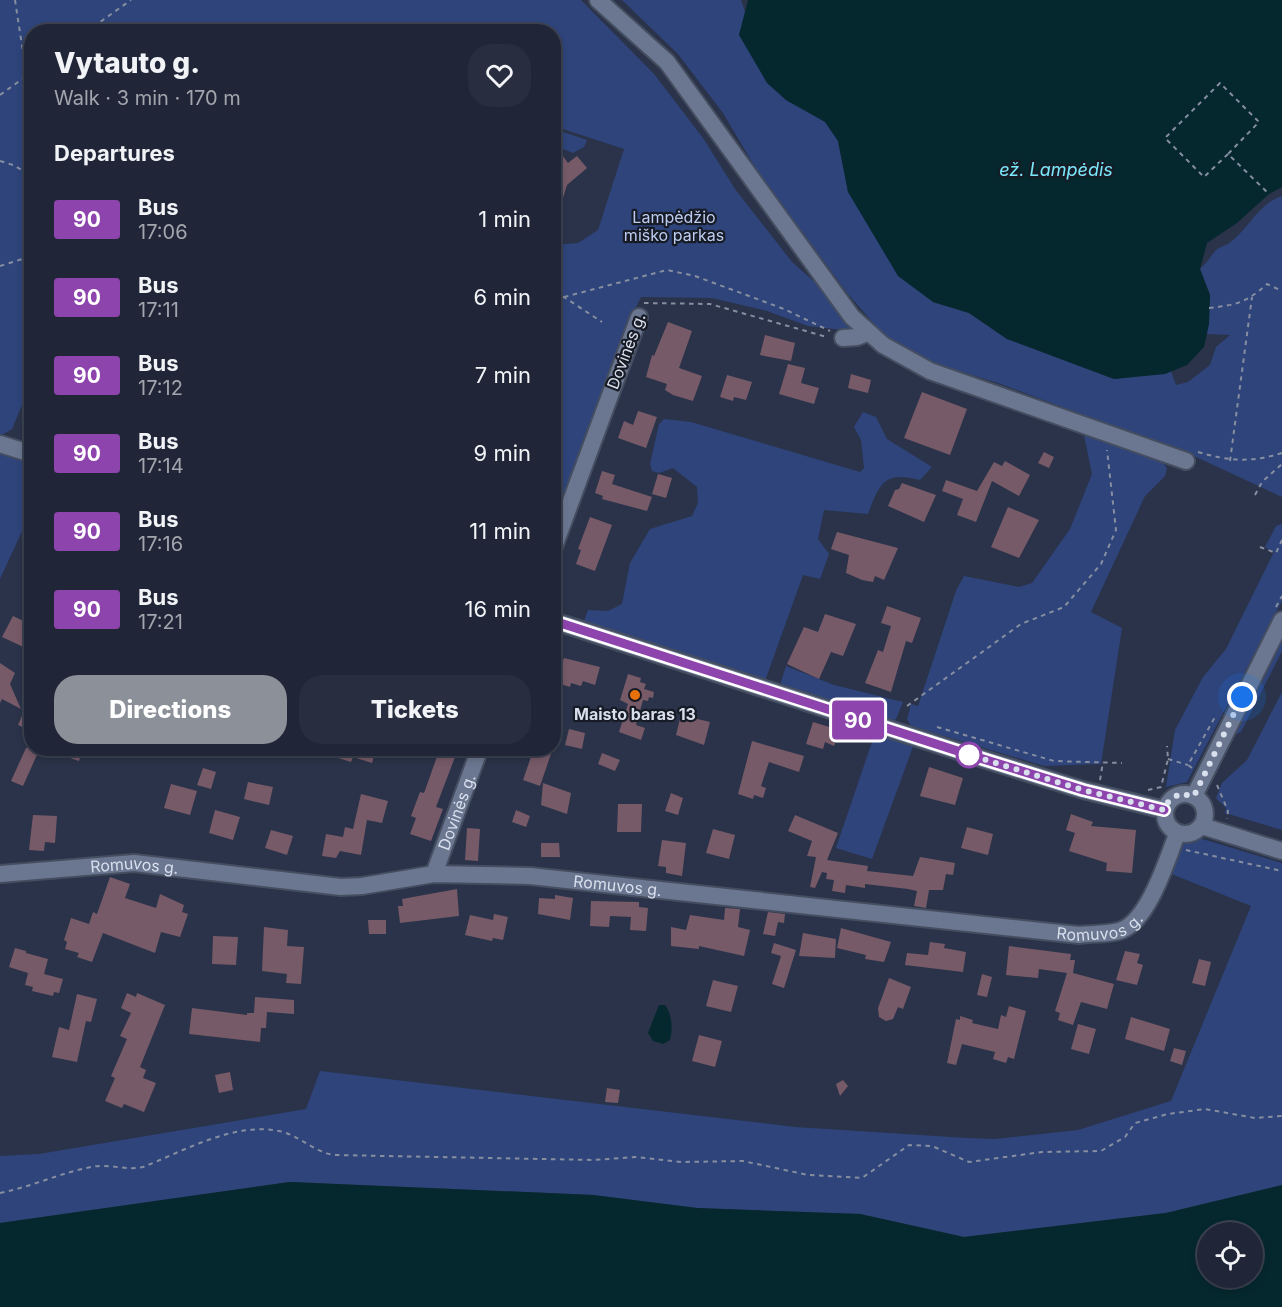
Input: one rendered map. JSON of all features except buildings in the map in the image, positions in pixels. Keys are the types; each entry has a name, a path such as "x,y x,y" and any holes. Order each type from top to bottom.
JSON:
{"street":[{"path":"598,0 667,62 852,317 867,333 902,358 930,370 1108,433 1192,457"},
{"name":"Dovinės g.","path":"561,528 639,317"},
{"path":"843,338 857,337 867,333"},
{"path":"0,444 24,452"},
{"path":"1194,796 1282,620"},
{"path":"561,623 789,698 1140,806 1164,810"},
{"name":"Dovinės g.","path":"434,874 477,756"},
{"path":"1179,794 1194,796 1204,806 1205,819 1202,826 1191,834 1174,841 1164,810 1167,803 1179,794"},
{"path":"1202,826 1282,850"},
{"name":"Romuvos g.","path":"0,874 134,863 341,887 362,886 434,874 530,876 1079,934 1120,931 1128,927 1143,910 1174,841"}],"path":[{"path":"15,0 24,62"},
{"path":"97,24 131,0"},
{"path":"0,95 24,77"},
{"path":"1220,83 1259,122 1227,154 1204,177 1165,138 1220,83"},
{"path":"1227,154 1269,194"},
{"path":"0,161 24,171"},
{"path":"0,266 24,258"},
{"path":"561,298 667,270 695,276 784,309 843,338"},
{"path":"1209,308 1238,304 1252,297 1267,284 1282,291"},
{"path":"564,297 602,322"},
{"path":"1230,461 1252,297"},
{"name":"Dovinės g.","path":"639,317 645,301 710,304 826,336 843,338"},
{"path":"907,706 1021,624 1064,607 1101,564 1116,530 1106,455 1108,433"},
{"path":"1192,457 1230,461 1265,458 1282,453"},
{"path":"1256,495 1262,482 1282,464"},
{"path":"1260,547 1276,553 1282,540"},
{"path":"936,727 1054,761 1122,763"},
{"path":"1140,806 1149,788 1161,787 1168,759 1167,746"},
{"path":"1168,759 1188,765"},
{"path":"1174,841 1215,856 1282,871"},
{"path":"0,1193 92,1167 133,1170 237,1131 279,1131 315,1149 334,1155 594,1160 636,1156 681,1162 743,1161 808,1175 862,1178 909,1145 932,1146 969,1162 1042,1152 1101,1151 1125,1137 1135,1123 1168,1114 1205,1109 1255,1118 1282,1116"}],"green space":[{"name":"Lampėdžio miško parkas","path":"0,0 581,0 654,74 703,138 735,189 792,262 826,292 852,331 808,326 767,311 712,298 641,297 626,327 561,507 561,244 578,243 598,230 624,149 561,128 561,24 24,24 24,401 12,429 0,436"},
{"path":"622,0 741,0 746,15 739,35 786,100 826,122 838,141 848,192 933,302 969,313 1007,339 1114,379 1171,371 1176,385 1188,382 1210,365 1216,347 1230,335 1207,334 1210,295 1200,269 1216,250 1228,244 1242,232 1259,211 1282,196 1282,497 1196,457 998,383 914,357 882,333 848,294 758,172 723,113 678,54"},
{"path":"561,131 587,140 584,147 573,153 563,149"},
{"path":"863,412 876,417 887,439 932,467 920,480 899,477 885,482 876,494 868,514 824,510 818,539 829,554 820,579 803,575 765,681 583,624 588,610 608,611 622,604 630,563 650,529 692,516 698,503 697,487 673,468 659,473 652,471 650,464 659,424 664,419 691,422 860,472 864,468 861,440 854,427"},
{"path":"1084,435 1161,460 1167,468 1165,476 1145,496 1091,612 1122,628 1101,764 1044,766 911,726 907,719 911,704 918,706 956,591 964,576 1019,587 1032,583 1070,529 1092,474"},
{"path":"0,453 24,460 24,527 0,579"},
{"path":"1282,524 1282,601 1187,782 1166,787 1175,730 1203,677 1226,649 1274,552 1265,547 1276,526"},
{"path":"1282,637 1282,651 1241,732 1236,734 1235,729"},
{"path":"786,666 834,685 903,702 896,719 891,721 783,690 780,685"},
{"path":"1282,692 1282,830 1225,813 1226,808 1216,798 1222,783 1247,760"},
{"path":"875,733 914,744 872,859 836,848"},
{"path":"1189,838 1199,838 1282,863 1282,1185 1166,1213 964,1237 860,1214 697,1208 593,1195 290,1182 0,1223 0,1156 39,1154 306,1109 320,1071 795,1127 995,1139 1078,1130 1171,1101 1251,906 1169,873 1182,842"}],"water":[{"name":"ež. Lampėdis","path":"748,0 1282,0 1282,187 1269,194 1237,223 1207,243 1200,269 1210,295 1209,324 1204,347 1187,365 1165,374 1114,379 1007,339 969,313 933,302 898,276 848,192 838,141 825,122 786,100 767,83 739,35"},
{"path":"659,1005 665,1005 671,1022 670,1040 663,1044 653,1041 648,1033"},
{"path":"290,1182 593,1195 697,1208 860,1214 964,1237 1166,1213 1282,1185 1282,1307 0,1307 0,1223"}],"bus line":[{"name":"90","path":"561,623 1083,790 1140,806 1164,810"}],"place":[{"name":"Maisto baras 13","path":"635,695"}],"route":[{"path":"969,755 967,754 1083,790 1140,806 1164,810 1167,803 1179,794 1194,796 1242,697"}]}
